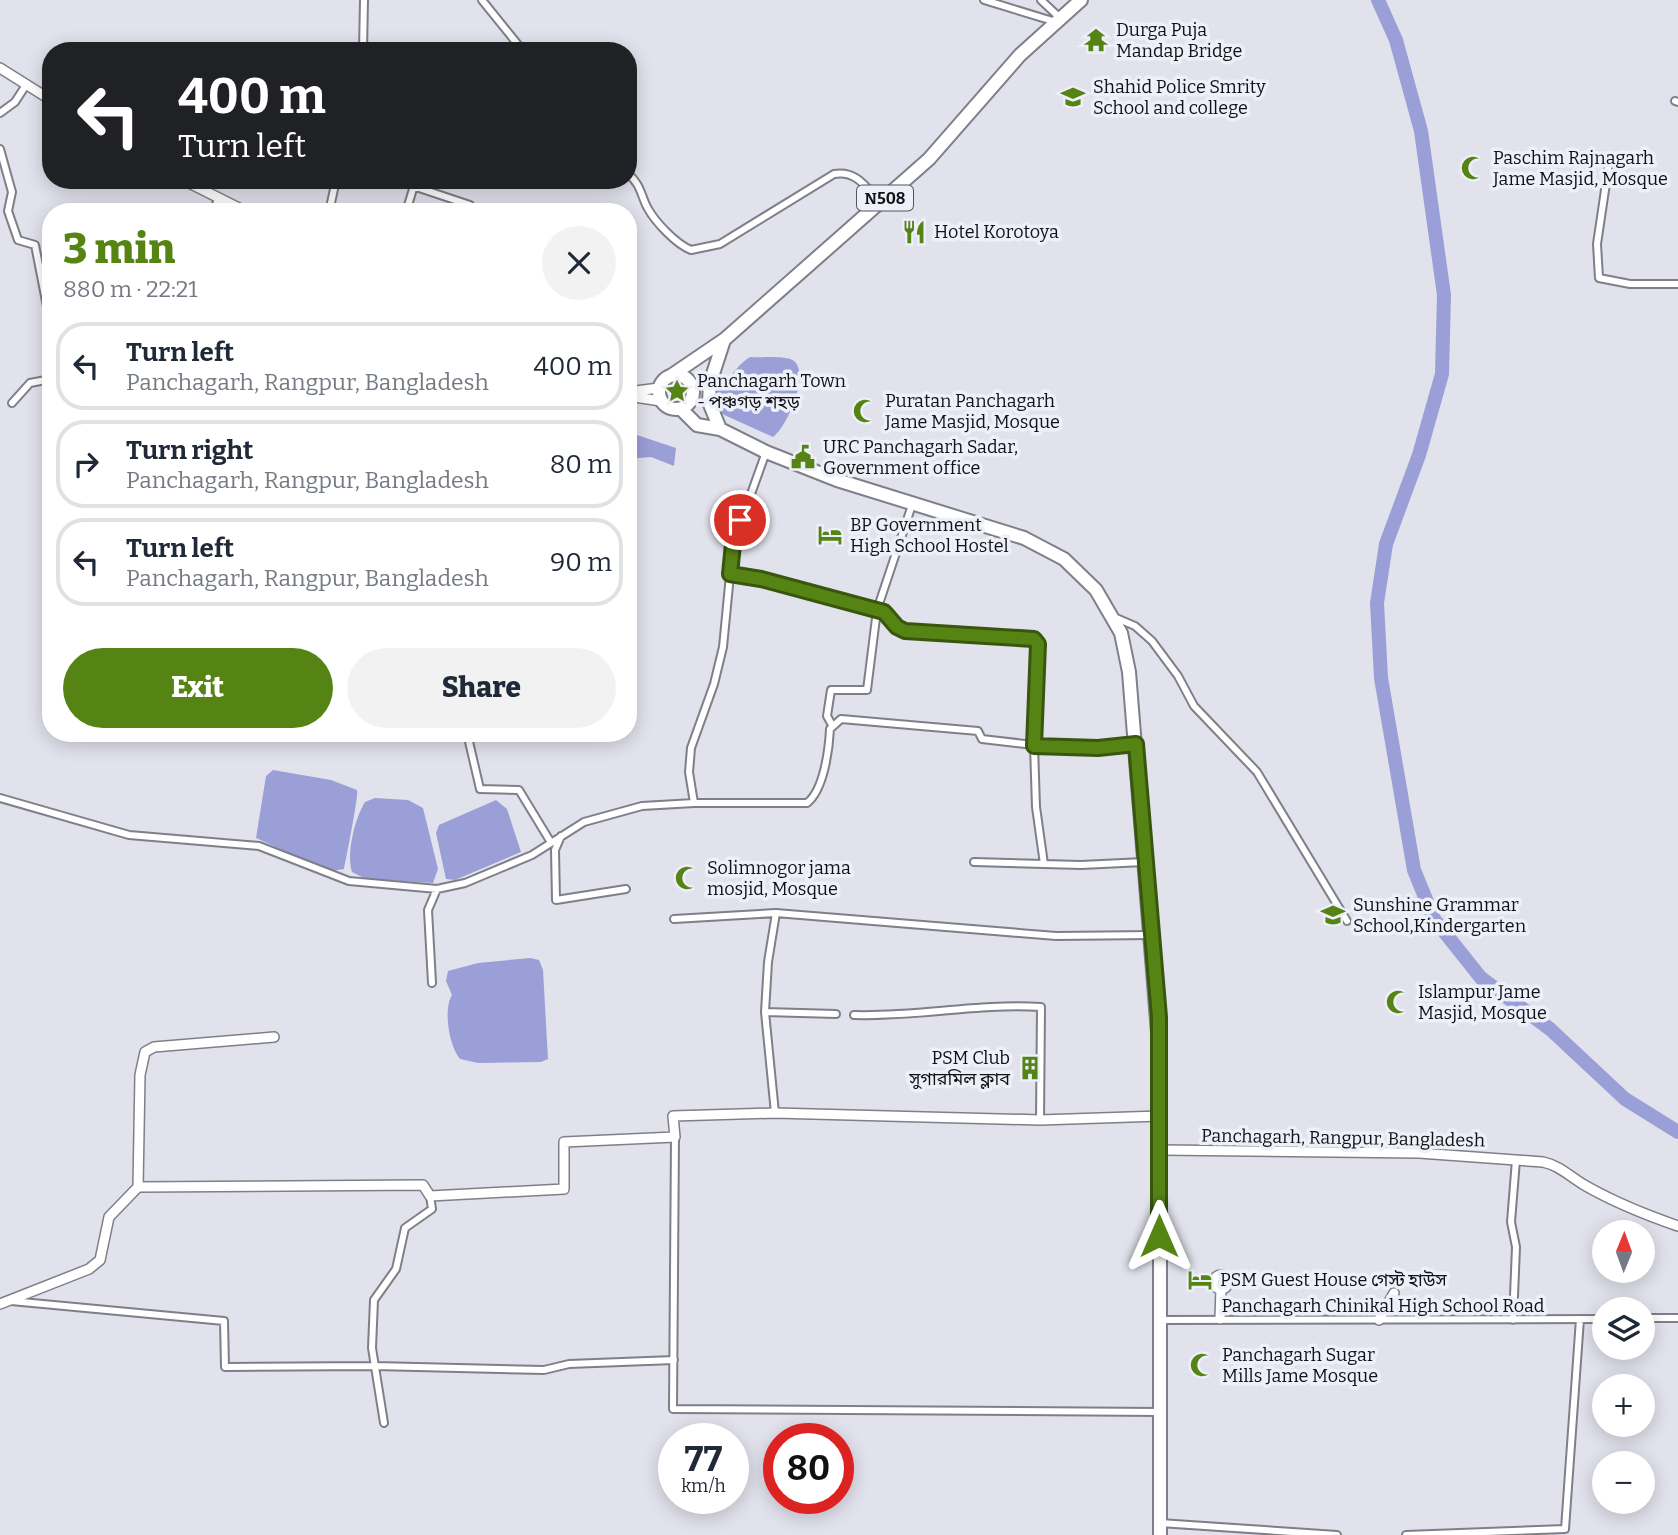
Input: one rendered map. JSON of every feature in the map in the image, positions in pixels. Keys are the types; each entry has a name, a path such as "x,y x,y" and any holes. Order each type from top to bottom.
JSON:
{"highway":[{"name":"N508","path":"694,363 725,339 946,143 1002,74 1081,0"},
{"path":"725,339 710,383 709,401 718,422 766,452 912,505 1024,538 1051,550 1086,578 1114,617 1125,648 1129,672 1159,1017 1160,1529"},
{"path":"694,363 664,380 660,394 672,409 684,413 702,427 718,422"},
{"path":"684,413 691,401 694,363"},
{"path":"673,375 685,377 691,384"}],"street":[{"path":"363,42 364,0"},
{"path":"482,0 516,42"},
{"path":"984,0 1058,20"},
{"path":"1041,0 1058,20"},
{"path":"0,68 42,95"},
{"path":"0,113 15,102 26,85"},
{"path":"0,149 12,192 8,211 18,240 35,245 42,281"},
{"path":"1609,163 1597,244 1599,278 1630,284 1678,284"},
{"path":"637,183 657,221 691,250 720,244 834,174 849,173 856,176 880,202"},
{"path":"201,189 229,203"},
{"path":"422,189 464,203"},
{"path":"216,203 219,198"},
{"path":"12,402 30,383 42,381"},
{"path":"637,394 660,394"},
{"path":"694,803 689,772 691,748 708,704 723,647 735,534 766,452"},
{"path":"0,798 129,835 259,846 349,881 437,889 496,871 532,855 550,841 584,822 623,809 694,803 807,803 813,798 824,770 832,725 827,716 831,690 867,690 877,610 912,505"},
{"path":"730,574 761,579 884,612 897,627 905,631 1037,641 1034,746 1036,807 1044,864"},
{"path":"1114,617 1135,626 1152,641 1178,676 1194,706 1257,772 1347,921"},
{"path":"832,725 841,719 978,731 982,740 1034,746 1098,748 1136,744"},
{"path":"469,742 480,789 519,790 550,841"},
{"path":"562,835 555,850 556,900 626,889"},
{"path":"974,862 1146,862"},
{"path":"432,983 428,910 437,889"},
{"path":"775,1113 765,1037 765,1012 768,962 776,913"},
{"path":"674,919 776,913 1056,936 1152,935"},
{"path":"854,1015 901,1017 974,1008 1041,1007 1040,1121"},
{"path":"765,1012 835,1014"},
{"path":"4,1302 89,1269 100,1260 109,1217 138,1187 140,1074 145,1052 154,1047 274,1037"},
{"path":"1160,1116 1040,1121 775,1113 673,1115 673,1409 1161,1412"},
{"path":"430,1196 564,1189 564,1142 675,1137"},
{"name":"Panchagarh, Rangpur, Bangladesh","path":"1160,1150 1419,1153 1559,1166 1582,1184 1631,1210 1678,1226"},
{"path":"1513,1320 1516,1247 1511,1222 1516,1160"},
{"path":"138,1187 423,1185 430,1196 432,1209 405,1228 396,1269 374,1300 373,1348 384,1423"},
{"path":"1220,1319 1221,1288"},
{"path":"1379,1320 1394,1293"},
{"path":"4,1302 224,1321 225,1367 375,1366 544,1370 569,1364 674,1360"},
{"path":"1655,1318 1678,1318"},
{"path":"1406,1535 1565,1529 1580,1319"},
{"name":"Panchagarh Chinikal High School Road","path":"1160,1320 1592,1319"},
{"path":"1160,1529 1337,1535"}],"water":[{"path":"750,357 790,359 798,368 795,400 784,423 773,437 720,413 712,392"},
{"path":"637,435 676,448 674,466 651,457 637,458"},
{"path":"273,770 331,780 357,790 344,869 332,871 256,838 266,776"},
{"path":"375,798 408,800 423,808 438,869 433,883 366,879 352,872 350,856 355,826 365,802"},
{"path":"496,800 507,809 521,852 455,880 446,879 436,833 439,825"},
{"path":"530,958 539,960 543,970 548,1059 541,1062 478,1063 460,1059 448,1027 449,1001 452,995 446,981 448,971 478,963"}],"waterway":[{"path":"1378,0 1396,40 1421,131 1444,295 1442,374 1419,455 1386,544 1377,603 1381,678 1414,870 1434,919 1481,978 1550,1029 1625,1099 1678,1132"}],"place":[{"name":"Durga Puja Mandap Bridge","path":"1096,40"},
{"name":"Shahid Police Smrity School and college","path":"1073,97"},
{"name":"Paschim Rajnagarh Jame Masjid, Mosque","path":"1473,168"},
{"name":"Hotel Korotoya","path":"914,232"},
{"name":"Panchagarh Town - পঞ্চগড় শহড়","path":"677,391"},
{"name":"Puratan Panchagarh Jame Masjid, Mosque","path":"865,411"},
{"name":"URC Panchagarh Sadar, Government office","path":"803,457"},
{"name":"BP Government High School Hostel","path":"830,535"},
{"name":"Solimnogor jama mosjid, Mosque","path":"687,878"},
{"name":"Sunshine Grammar School,Kindergarten","path":"1333,915"},
{"name":"Islampur Jame Masjid, Mosque","path":"1398,1002"},
{"name":"PSM Club সুগারমিল ক্লাব","path":"1030,1068"},
{"name":"PSM Guest House গেস্ট হাউস","path":"1200,1280"},
{"name":"Panchagarh Sugar Mills Jame Mosque","path":"1202,1365"}],"route":[{"path":"740,520 730,557 730,574 822,594 884,612 897,627 905,631 937,631 1037,641 1034,746 1098,748 1136,744 1159,1017 1159,1236"}]}
